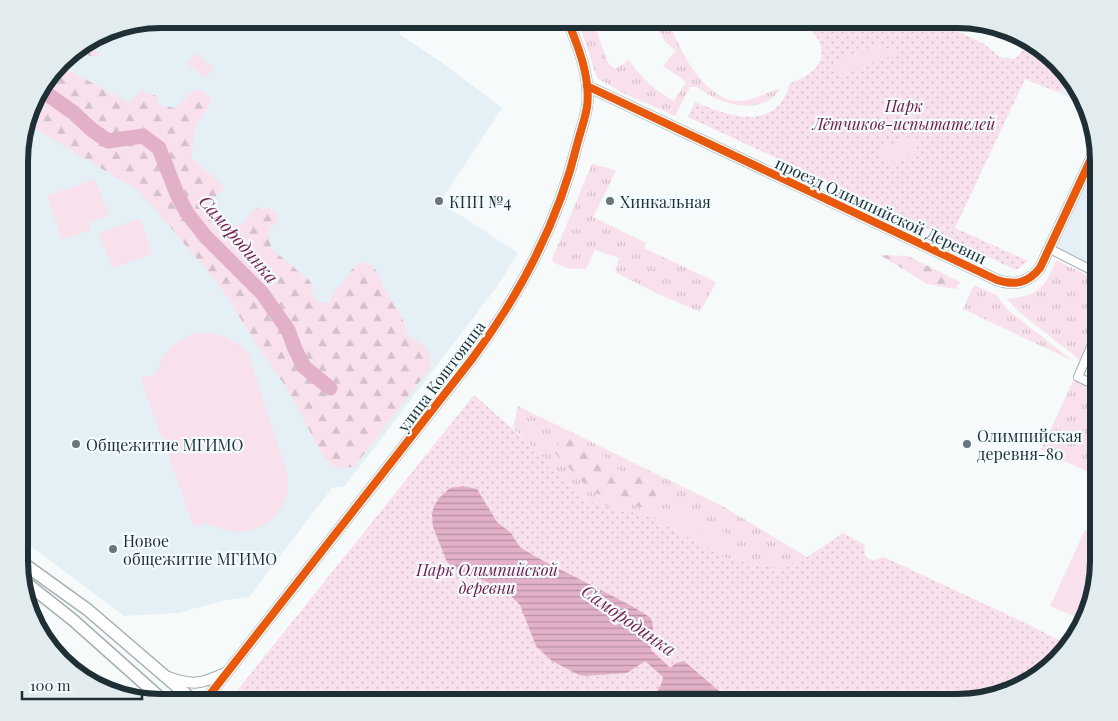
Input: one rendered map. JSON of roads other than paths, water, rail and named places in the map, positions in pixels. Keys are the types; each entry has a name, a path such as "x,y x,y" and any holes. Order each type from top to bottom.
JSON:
{"main road":[{"path":"28,567 88,610 186,694"},
{"path":"30,586 74,620 155,693"}],"street":[{"name":"улица Коштоянца","path":"210,694 395,460 498,324 537,256 572,168 587,107 587,86 577,44 570,27"},
{"name":"проезд Олимпийской Деревни","path":"587,86 1008,284 1015,284 1029,279 1040,268 1090,161"},
{"path":"1050,249 1090,269"},
{"path":"1090,349 1078,376 1090,382"},
{"path":"165,676 193,684 228,672"}],"water":[{"path":"463,486 477,489 497,522 511,533 520,547 651,618 653,627 651,650 670,668 676,663 684,661 722,693 657,693 663,677 645,661 627,673 586,676 579,675 552,661 536,646 520,605 507,592 455,569 447,562 433,527 432,514 439,498 450,488"}],"waterway":[{"name":"Самородинка","path":"46,93 108,141 143,136 159,148 177,194 187,213 205,236 262,293 288,330 304,367 330,388"}],"place":[{"name":"КПП №4","path":"439,201"},
{"name":"Хинкальная","path":"610,201"},
{"name":"Общежитие МГИМО","path":"76,444"},
{"name":"Олимпийская деревня-80","path":"967,444"},
{"name":"Новое общежитие МГИМО","path":"113,549"}],"park label":[{"name":"Парк Лётчиков-испытателей","path":"904,114"},
{"name":"Парк Олимпийской деревни","path":"487,578"}]}
